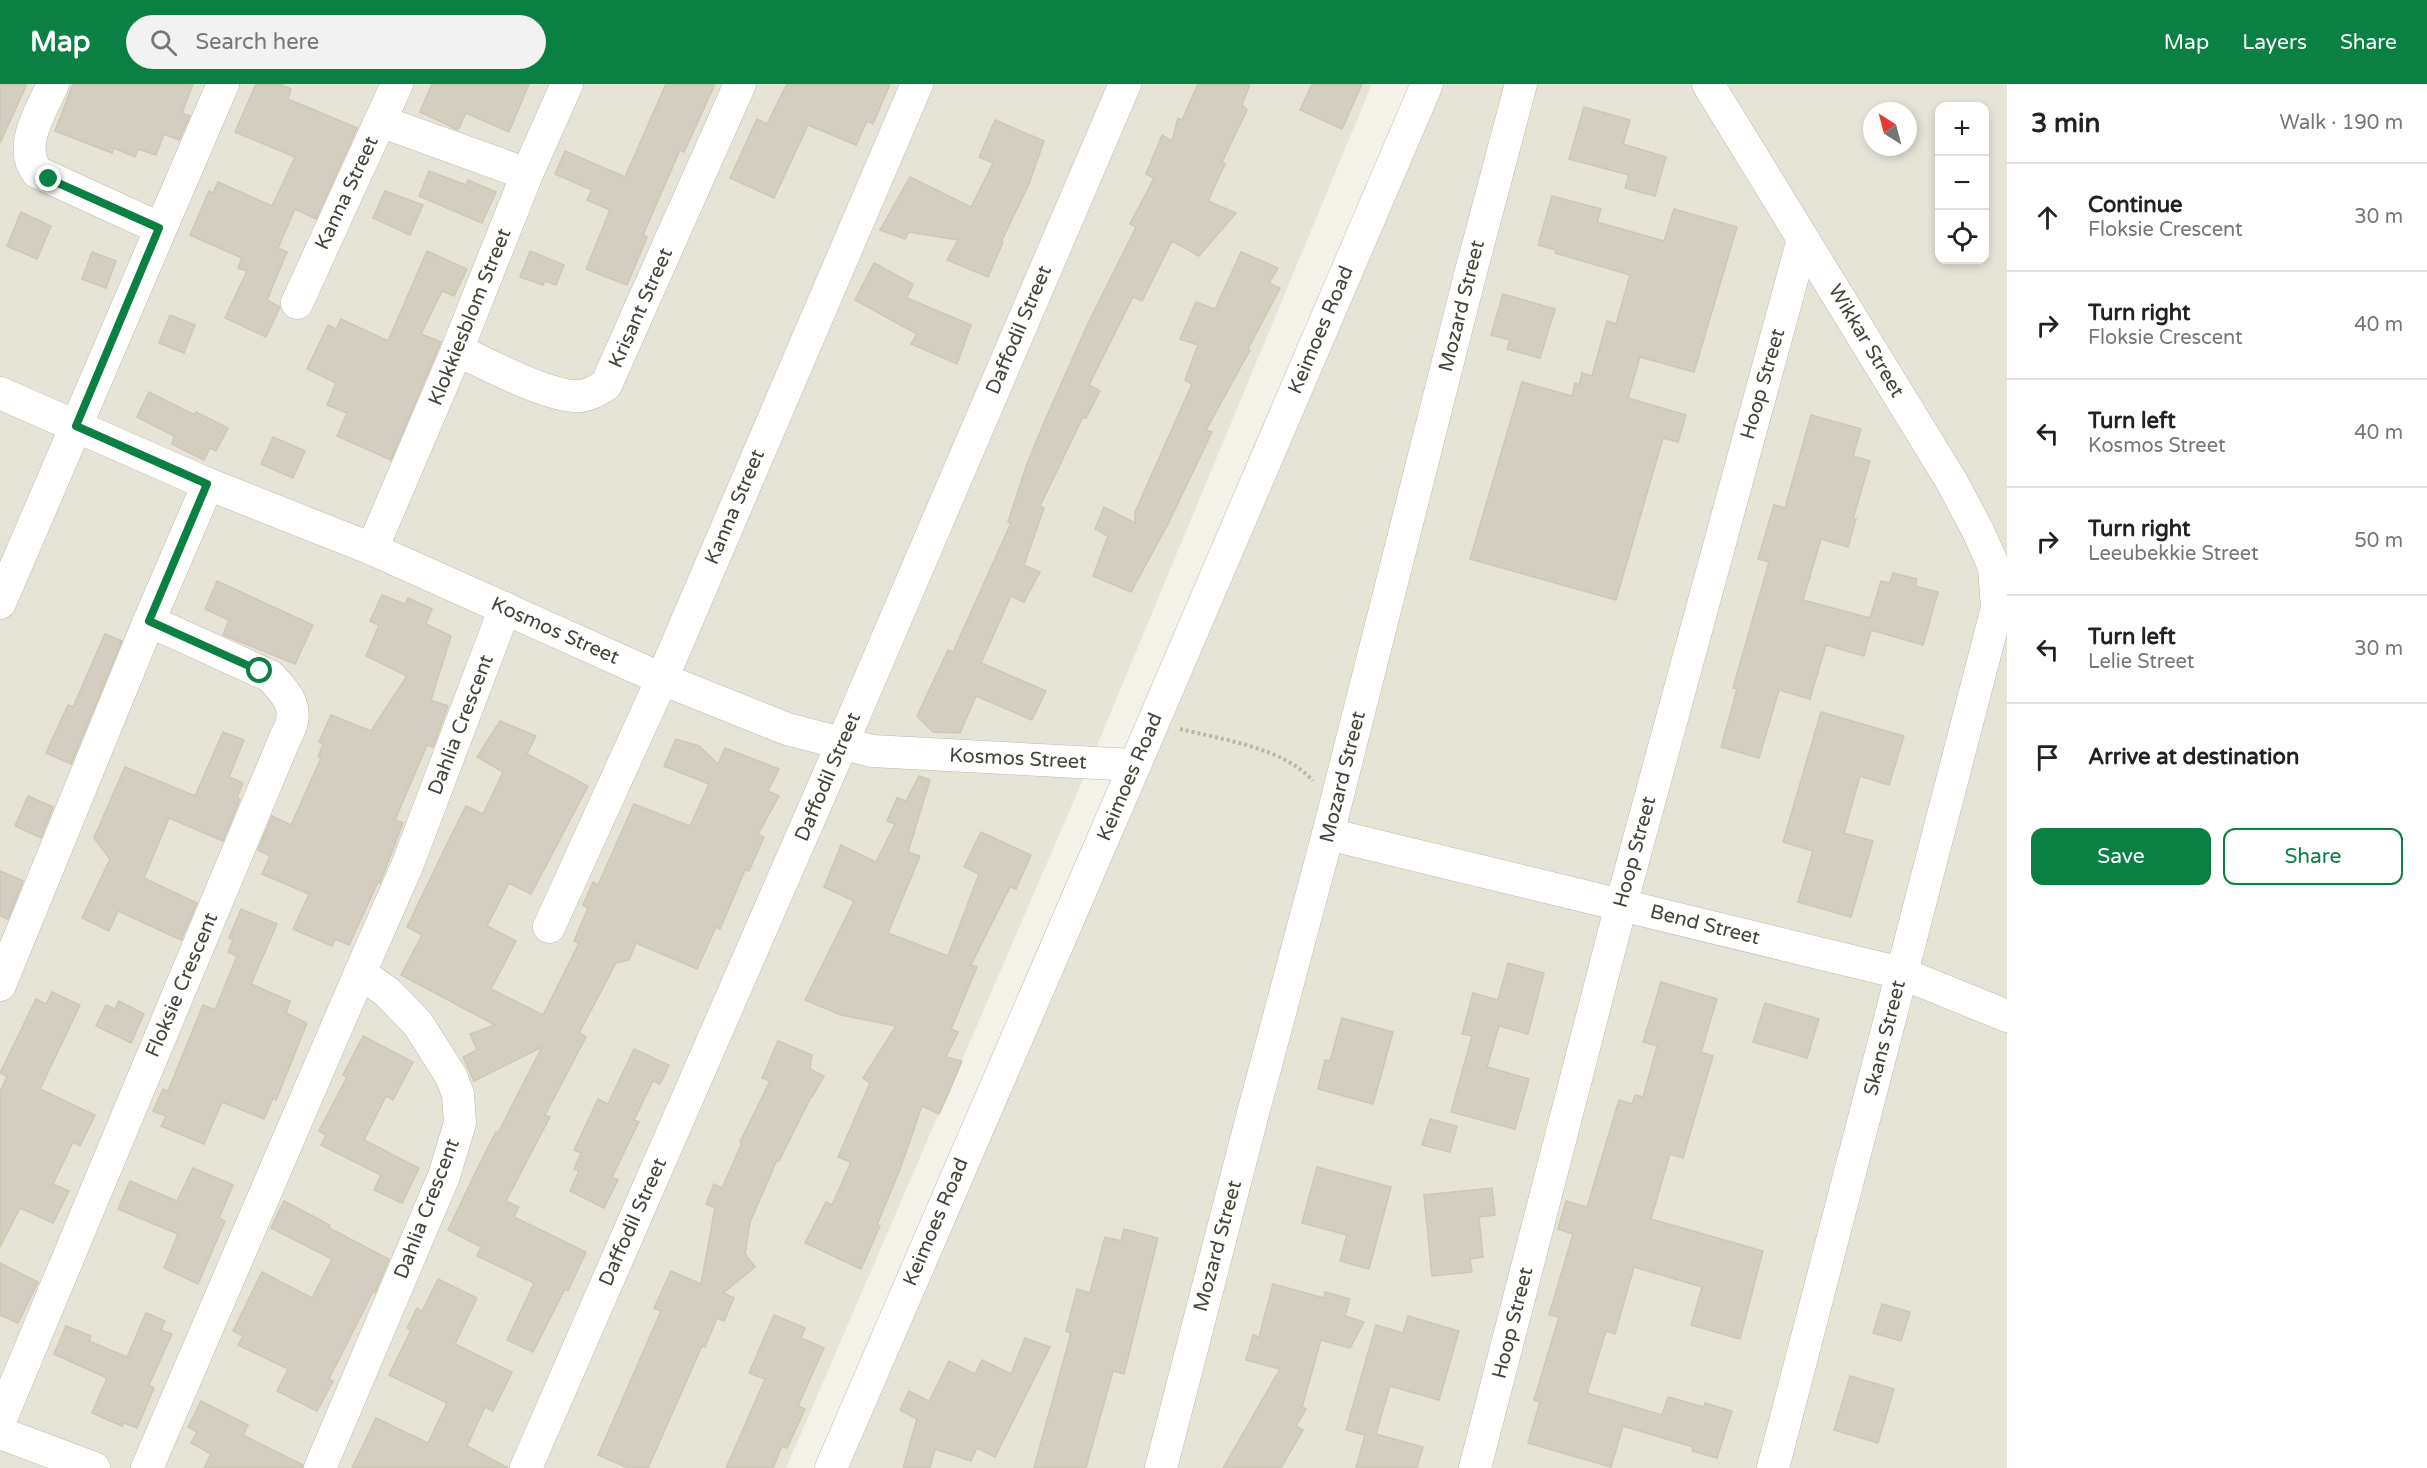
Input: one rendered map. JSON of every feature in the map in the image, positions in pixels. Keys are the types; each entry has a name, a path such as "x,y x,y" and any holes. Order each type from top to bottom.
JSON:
{"street":[{"path":"53,84 31,133 29,153 31,164 37,172 49,179 159,228"},
{"path":"0,603 159,228 223,84"},
{"name":"Kanna Street","path":"297,303 397,84"},
{"name":"Klokkiesblom Street","path":"372,549 457,351 527,174 567,84"},
{"name":"Krisant Street","path":"457,351 563,394 579,396 596,392 606,385 741,84"},
{"name":"Kanna Street","path":"549,927 662,679 917,84"},
{"name":"Daffodil Street","path":"526,1468 842,744 1125,84"},
{"name":"Keimoes Road","path":"831,1468 1427,84"},
{"name":"Mozard Street","path":"1161,1468 1252,1113 1331,823 1469,279 1521,84"},
{"name":"Wikkar Street","path":"1708,84 1952,482 1994,567 2002,610"},
{"path":"380,121 527,174"},
{"name":"Hoop Street","path":"1475,1468 1621,905 1803,239"},
{"name":"Kosmos Street","path":"0,393 207,484 372,549 662,679 787,729 872,751 1135,765"},
{"path":"0,986 207,484"},
{"name":"Dahlia Crescent","path":"147,1468 407,866 505,608"},
{"name":"Skans Street","path":"1773,1468 1901,973 2002,610"},
{"name":"Floksie Crescent","path":"0,1421 293,725 294,710 283,690 270,676 149,621"},
{"name":"Bend Street","path":"1331,823 1621,905 1901,973 2007,1016"},
{"name":"Dahlia Crescent","path":"320,1468 444,1176 460,1123 458,1094 451,1076 418,1024 387,992 360,973"},
{"path":"0,1433 94,1468"}],"path":[{"path":"1154,722 1252,748 1294,764 1308,776 1331,823"}],"shaded area":[{"path":"0,84 1372,84 1078,791 786,1468 0,1468"},
{"path":"1441,84 2007,84 2007,1468 835,1468"}],"building":[{"path":"0,84 27,84 0,143"},
{"path":"73,84 193,84 182,113 190,116 179,140 164,134 156,155 138,149 135,157 114,148 112,153 55,131"},
{"path":"256,84 280,84 291,89 288,99 357,128 316,219 295,209 278,248 287,252 267,300 280,307 266,337 225,318 247,271 238,268 242,258 190,235 209,191 213,193 218,182 272,206 295,157 235,132"},
{"path":"432,84 529,84 509,132 466,113 458,130 420,112"},
{"path":"666,84 715,84 684,152 680,150 643,235 647,237 627,285 586,269 610,210 587,200 592,190 555,174 565,151 625,177"},
{"path":"787,84 890,84 873,124 867,121 856,145 808,125 774,198 730,178 757,119 767,124"},
{"path":"1198,84 1250,84 1242,105 1247,110 1222,162 1225,164 1208,201 1236,213 1199,256 1172,241 1142,301 1133,297 1089,385 1100,391 1086,418 1083,417 1040,506 1044,508 1024,565 1040,572 1024,602 1011,596 981,663 1046,691 1032,720 976,696 960,733 933,732 917,716 948,650 953,652 1011,523 1008,522 1027,464 1046,418 1090,319 1136,227 1130,224 1154,178 1146,174 1162,135 1172,141 1178,118 1182,120"},
{"path":"1312,84 1362,84 1342,129 1300,110"},
{"path":"1584,107 1630,120 1623,144 1666,157 1655,196 1625,188 1629,175 1569,159"},
{"path":"995,120 1044,141 1029,184 1001,242 1003,242 988,277 947,260 958,240 909,232 905,239 880,230 910,177 971,207 993,163 979,157"},
{"path":"429,171 466,185 468,180 496,192 482,223 419,196"},
{"path":"385,191 423,205 410,235 373,218"},
{"path":"1552,196 1601,209 1597,222 1664,241 1674,209 1737,227 1694,372 1640,357 1628,398 1686,415 1678,442 1663,438 1616,600 1470,559 1522,382 1572,396 1575,383 1579,385 1582,373 1592,376 1607,321 1616,324 1630,275 1555,253 1556,250 1538,245"},
{"path":"21,212 51,226 37,259 7,246"},
{"path":"427,251 467,269 454,296 442,291 421,334 441,342 391,460 337,436 347,413 327,405 336,383 307,369 328,325 336,329 341,319 388,341"},
{"path":"530,251 564,265 556,285 545,281 543,285 520,277"},
{"path":"92,252 116,261 106,288 82,279"},
{"path":"1241,252 1278,268 1269,283 1280,288 1248,349 1250,350 1206,430 1212,432 1168,524 1131,592 1093,576 1108,536 1095,529 1104,507 1135,523 1135,512 1192,384 1185,380 1198,345 1180,339 1196,302 1215,309"},
{"path":"874,263 913,284 907,298 971,325 957,364 911,344 917,334 855,300"},
{"path":"1503,294 1555,309 1540,358 1507,349 1510,340 1491,335"},
{"path":"170,315 195,325 184,353 159,343"},
{"path":"149,392 195,415 196,412 228,428 216,451 210,448 204,460 172,444 174,436 137,417"},
{"path":"1811,415 1861,429 1853,456 1870,461 1853,519 1856,519 1848,547 1821,539 1803,600 1870,618 1881,581 1890,583 1893,573 1917,579 1915,586 1938,592 1923,645 1871,630 1864,656 1826,645 1810,699 1779,690 1759,758 1721,747 1737,689 1733,688 1769,562 1758,559 1774,505 1785,508"},
{"path":"273,437 305,451 293,478 261,464"},
{"path":"217,581 313,625 295,664 223,635 229,620 205,609"},
{"path":"382,595 405,604 408,598 432,609 426,624 451,636 431,700 448,706 433,747 427,745 395,820 403,823 380,883 378,882 349,945 335,939 332,946 293,929 309,894 262,874 270,856 258,850 272,816 291,825 321,758 318,757 323,744 319,742 331,715 371,731 407,676 366,656 379,625 370,621"},
{"path":"105,634 122,641 71,764 46,753 68,705 73,707"},
{"path":"1821,712 1904,736 1889,785 1860,776 1844,833 1873,841 1851,917 1798,902 1813,851 1783,842"},
{"path":"500,721 536,736 527,754 588,786 531,894 509,883 487,926 516,941 491,989 543,1015 579,943 574,941 588,908 583,905 593,882 598,885 634,804 690,826 709,784 664,766 676,739 699,746 718,764 725,748 779,769 768,791 779,796 758,834 764,837 749,871 745,870 720,929 716,927 697,969 636,943 629,960 616,963 579,1033 586,1037 545,1115 550,1117 506,1201 519,1207 514,1217 586,1252 568,1291 565,1289 533,1352 507,1340 534,1283 477,1256 481,1247 448,1230 481,1161 542,1047 474,1081 463,1057 477,1050 470,1034 495,1025 401,975 422,935 407,927 466,806 483,814 503,772 477,757"},
{"path":"223,732 244,740 229,777 243,783 237,798 240,799 223,841 169,818 144,878 197,903 181,940 118,911 109,931 82,918 110,859 94,838 125,767 195,796"},
{"path":"919,776 930,780 908,852 920,856 888,933 948,956 979,874 964,867 981,832 1031,855 1016,889 1010,887 971,965 977,967 951,1029 958,1032 946,1057 962,1061 939,1114 922,1106 877,1225 880,1226 861,1269 805,1243 826,1202 832,1205 851,1162 838,1157 870,1083 863,1078 896,1026 841,1015 805,1000 854,901 824,887 841,845 876,862 895,824 887,821 897,798 906,801"},
{"path":"28,796 53,807 41,838 15,826"},
{"path":"0,871 23,881 8,919 0,916"},
{"path":"241,909 277,924 251,984 290,1001 286,1013 307,1023 276,1100 273,1098 264,1119 222,1102 204,1144 161,1126 166,1116 153,1111 163,1089 168,1091 203,1005 215,1010 237,956 228,952 233,940 229,938"},
{"path":"1508,963 1544,973 1528,1034 1499,1026 1487,1067 1529,1079 1515,1129 1451,1112 1472,1036 1462,1034 1473,993 1498,1000"},
{"path":"1661,982 1717,999 1701,1052 1713,1056 1683,1158 1670,1154 1651,1219 1763,1251 1740,1339 1691,1325 1702,1287 1634,1267 1615,1334 1606,1331 1587,1393 1662,1415 1668,1397 1704,1407 1705,1403 1732,1411 1717,1458 1692,1451 1693,1447 1623,1426 1611,1467 1528,1443 1540,1402 1534,1400 1559,1317 1549,1315 1573,1234 1558,1229 1566,1201 1587,1207 1619,1100 1632,1104 1635,1095 1643,1097 1657,1046 1643,1042"},
{"path":"52,992 80,1005 40,1089 95,1115 80,1146 73,1142 53,1184 69,1191 53,1223 20,1208 0,1247 0,1092 7,1076 0,1073 36,999 46,1004"},
{"path":"119,1001 144,1014 131,1043 96,1026 106,1005 115,1009"},
{"path":"1765,1003 1819,1019 1807,1058 1753,1042"},
{"path":"1342,1018 1393,1032 1373,1104 1318,1089 1325,1060 1330,1061"},
{"path":"363,1036 413,1062 393,1100 386,1096 364,1140 419,1168 402,1203 374,1190 381,1175 321,1145 326,1135 319,1131 347,1077 343,1075"},
{"path":"778,1041 812,1055 810,1069 824,1076 779,1161 777,1160 750,1222 745,1254 755,1267 723,1293 734,1298 724,1321 717,1318 705,1347 702,1346 648,1468 628,1468 598,1455 661,1311 654,1308 671,1271 701,1284 715,1208 706,1204 714,1184 722,1188 742,1143 740,1142 770,1081 762,1078"},
{"path":"634,1049 669,1065 660,1084 653,1081 634,1120 639,1122 612,1177 618,1180 604,1208 570,1191 579,1171 574,1169 581,1153 574,1150 598,1099 608,1104"},
{"path":"1430,1119 1457,1126 1450,1152 1422,1145"},
{"path":"1317,1167 1391,1187 1369,1269 1340,1261 1347,1235 1302,1223"},
{"path":"193,1168 233,1185 219,1218 225,1221 198,1284 164,1268 178,1234 118,1209 130,1181 177,1201"},
{"path":"1492,1188 1495,1215 1479,1217 1483,1257 1470,1259 1472,1272 1432,1276 1424,1195"},
{"path":"284,1201 330,1225 329,1228 389,1259 375,1293 373,1292 329,1379 333,1381 317,1411 277,1391 288,1369 238,1345 243,1336 233,1331 262,1272 312,1298 332,1259 271,1228"},
{"path":"1124,1229 1158,1238 1124,1374 1113,1371 1086,1468 1034,1468 1071,1333 1066,1331 1077,1289 1090,1293 1105,1237 1121,1241"},
{"path":"0,1263 38,1282 18,1323 0,1315"},
{"path":"438,1279 477,1298 455,1344 512,1372 493,1411 485,1407 467,1446 508,1468 352,1468 376,1418 428,1443 447,1403 389,1375 411,1330 407,1328 417,1308 422,1311"},
{"path":"1273,1284 1324,1298 1325,1292 1350,1299 1345,1316 1364,1322 1350,1348 1321,1340 1302,1407 1306,1409 1296,1426 1303,1430 1281,1468 1223,1468 1280,1369 1246,1360 1253,1335 1259,1337"},
{"path":"1882,1304 1910,1312 1901,1341 1873,1333"},
{"path":"146,1313 165,1321 161,1330 172,1334 149,1385 154,1388 137,1428 124,1423 122,1426 92,1413 107,1378 54,1354 66,1326 91,1336 89,1341 127,1357"},
{"path":"774,1315 805,1328 801,1338 824,1348 798,1406 805,1409 787,1448 782,1446 773,1468 726,1468 765,1379 749,1373"},
{"path":"1408,1316 1459,1331 1439,1400 1390,1386 1376,1434 1423,1447 1417,1468 1356,1468 1365,1435 1346,1430 1376,1325 1403,1333"},
{"path":"1025,1338 1050,1347 995,1457 977,1448 971,1461 935,1449 930,1468 903,1468 917,1419 900,1410 909,1391 929,1401 949,1361 975,1374 982,1360 1011,1374"},
{"path":"1850,1376 1894,1389 1878,1443 1834,1430"},
{"path":"201,1401 248,1425 243,1435 303,1465 302,1468 204,1468 211,1454 191,1443 197,1432 188,1427"}],"route":[{"path":"49,179 159,228 76,426 207,484 149,621 260,671"}]}
